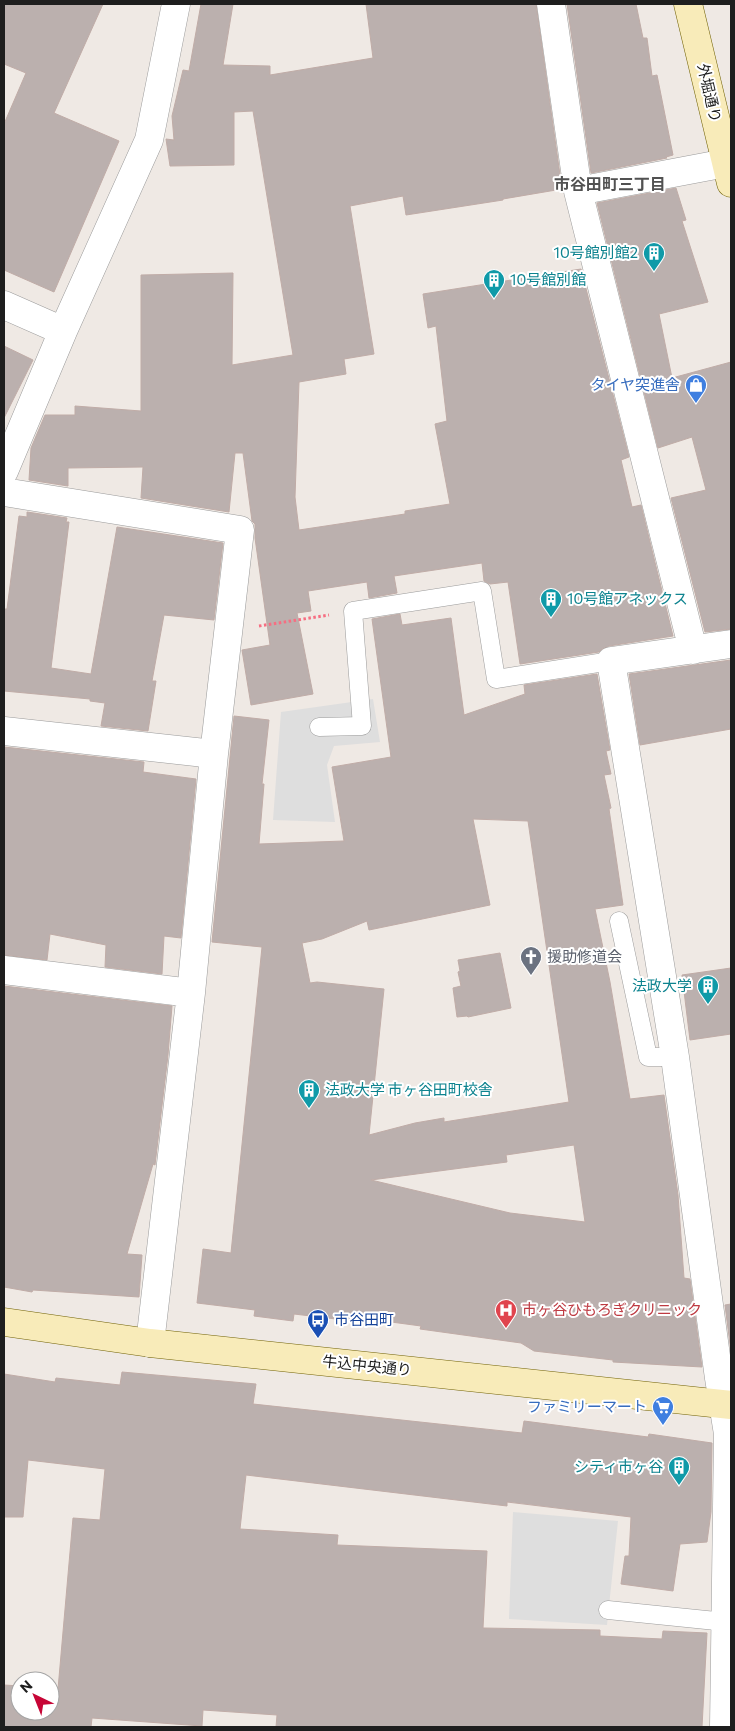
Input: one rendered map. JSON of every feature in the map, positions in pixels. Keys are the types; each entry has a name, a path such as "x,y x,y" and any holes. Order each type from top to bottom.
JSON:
{"street":[{"path":"4,471 63,331 150,140 176,4"},
{"path":"550,4 578,191 694,650"},
{"name":"外堀通り","path":"688,4 729,173"},
{"path":"578,191 729,173"},
{"path":"4,305 63,331"},
{"path":"4,492 240,530 214,754 191,993 150,1343"},
{"path":"724,1727 727,1405 675,1058 611,661 731,644"},
{"path":"4,731 214,754"},
{"path":"4,970 191,993"},
{"name":"牛込中央通り","path":"4,1322 150,1343 727,1405"}],"lane":[{"path":"318,727 362,726 353,611 482,591 496,679 611,661"},
{"path":"618,921 648,1057 675,1058"},
{"path":"608,1610 726,1622"}],"path":[{"path":"228,631 353,611"}],"shaded area":[{"path":"373,699 380,742 334,746 327,765 335,822 273,820 281,712"},
{"path":"513,1512 618,1521 607,1625 509,1619"}],"building":[{"path":"4,4 103,4 54,113 119,141 54,292 4,270 4,124 26,73 4,64"},
{"path":"201,4 233,4 223,65 270,66 270,75 373,58 366,4 536,4 562,189 406,215 403,196 350,206 374,354 344,359 346,374 299,382 295,497 299,530 405,514 405,511 450,504 435,424 447,421 436,326 428,328 423,294 581,269 629,457 621,460 632,507 641,505 673,636 609,646 599,652 520,664 508,582 490,584 484,581 482,563 394,576 397,593 369,598 367,582 308,591 311,611 297,613 313,694 251,705 242,650 270,645 255,538 255,524 252,521 243,453 235,453 229,512 141,498 143,467 68,468 68,486 29,480 31,448 45,415 75,415 75,406 141,411 141,275 233,273 232,365 293,355 253,111 234,112 234,165 170,166 166,139 174,140 172,116 183,70 189,71"},
{"path":"567,4 636,4 643,38 647,38 652,76 657,75 673,155 667,158 591,173"},
{"path":"676,188 686,220 682,221 708,302 659,314 672,378 731,362 731,629 705,632 671,498 706,490 692,437 658,448 597,203"},
{"path":"4,346 33,360 4,418"},
{"path":"27,512 67,518 66,522 69,522 51,668 91,674 117,527 223,543 214,620 164,615 152,681 156,681 148,731 101,726 105,703 90,701 90,699 4,691 4,609 7,609 19,516 27,517"},
{"path":"400,614 402,625 451,618 464,715 525,694 524,685 597,674 610,750 606,751 611,774 604,775 611,808 609,809 623,905 595,909 610,982 630,1099 664,1095 678,1195 684,1278 690,1279 702,1367 613,1362 613,1360 534,1351 521,1343 420,1329 421,1326 354,1317 353,1321 294,1314 293,1321 254,1316 255,1310 197,1303 203,1249 231,1253 262,947 212,942 234,716 269,720 262,784 264,784 259,844 344,841 332,767 391,757 372,619","holes":["473,819 528,821 569,1102 444,1122 444,1118 415,1123 369,1135 384,989 317,982 310,983 302,943 322,939 367,921 369,930 490,905","574,1145 585,1222 510,1213 371,1180 507,1162 506,1155"]},
{"path":"731,660 731,729 640,745 629,674"},
{"path":"4,747 144,762 143,772 196,779 181,938 164,936 162,974 105,967 106,945 50,934 47,960 4,955"},
{"path":"500,953 511,1008 468,1017 457,1017 453,988 461,986 458,960"},
{"name":"法政大学","path":"731,968 731,1034 690,1040 682,975"},
{"path":"4,986 172,1006 155,1165 153,1164 127,1254 142,1255 139,1297 33,1290 32,1292 4,1287"},
{"path":"731,1304 731,1352 725,1305"},
{"path":"122,1372 256,1384 253,1404 522,1433 524,1421 648,1437 649,1434 712,1443 711,1512 707,1542 680,1544 673,1591 621,1584 625,1556 629,1556 631,1517 507,1502 507,1506 246,1475 240,1529 338,1535 337,1545 487,1551 483,1628 600,1630 600,1636 662,1639 663,1631 707,1633 702,1727 276,1727 277,1715 203,1710 202,1726 92,1718 91,1727 4,1727 4,1685 10,1685 10,1721 60,1721 60,1671 73,1518 100,1520 105,1469 28,1460 23,1517 4,1517 4,1374 55,1382 56,1378 120,1385"}],"place":[{"name":"10号館別館2","path":"654,272"},
{"name":"10号館別館","path":"494,299"},
{"name":"タイヤ突進舎","path":"696,404"},
{"name":"10号館アネックス","path":"551,618"},
{"name":"援助修道会","path":"531,976"},
{"name":"法政大学","path":"708,1005"},
{"name":"法政大学 市ヶ谷田町校舎","path":"309,1109"},
{"name":"市ヶ谷ひもろぎクリニック","path":"506,1329"},
{"name":"市谷田町","path":"318,1339"},
{"name":"ファミリーマート","path":"663,1426"},
{"name":"シティ市ヶ谷","path":"679,1486"}],"district":[{"name":"市谷田町三丁目","path":"610,184"}]}
